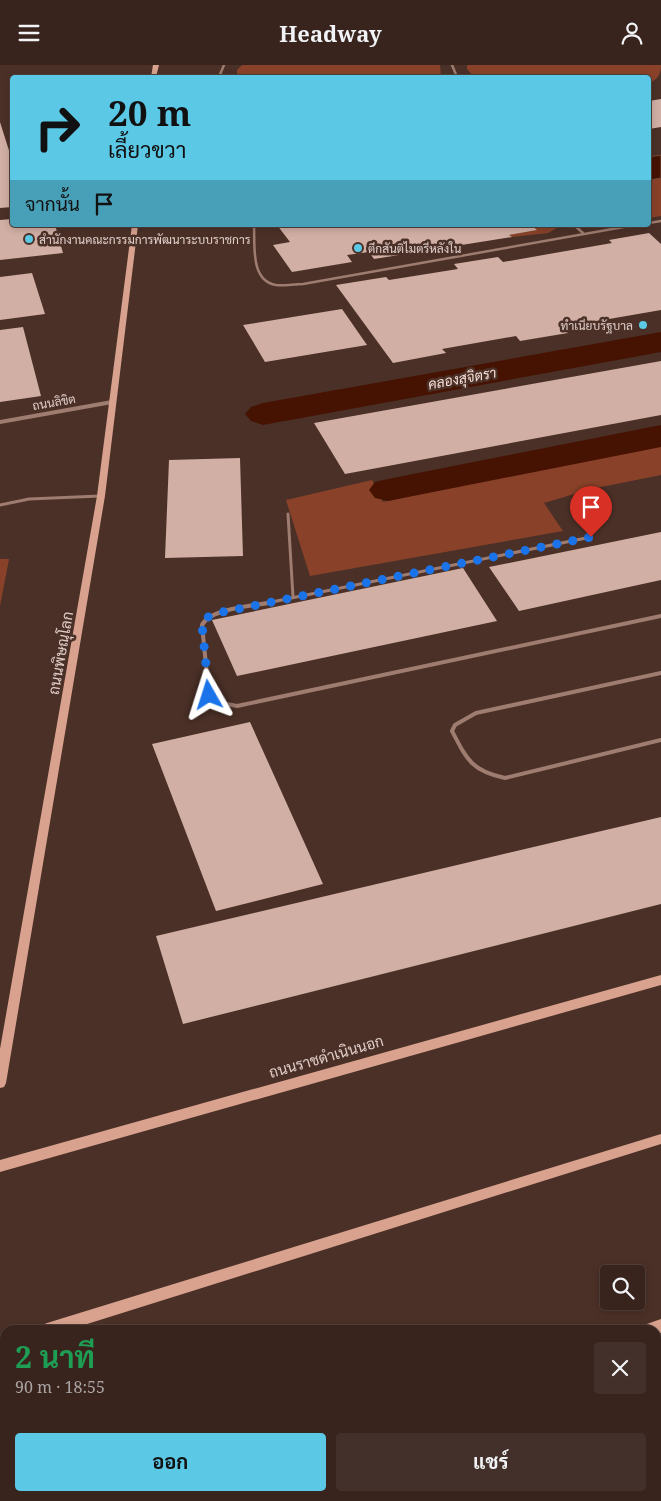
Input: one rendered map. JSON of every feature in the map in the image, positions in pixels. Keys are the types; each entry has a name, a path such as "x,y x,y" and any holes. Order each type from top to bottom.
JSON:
{"main road":[{"name":"ถนนพิษณุโลก","path":"0,1083 101,496 135,227"},
{"name":"ถนนราชดำเนินนอก","path":"0,1166 661,979"},
{"path":"64,1325 661,1139"}],"street":[{"name":"ถนนลิขิต","path":"0,421 112,402"}],"lane":[{"path":"254,227 257,270 262,280 276,285 302,284 622,227"},
{"path":"576,227 583,233"},
{"path":"0,505 29,499 101,496"},
{"path":"288,514 294,597"},
{"path":"591,537 223,612 205,619 202,625 209,695 214,701 224,705 237,706 661,616"},
{"path":"661,673 476,713 455,725 452,731 470,765 488,775 504,778 661,740"}],"shaded area":[{"path":"242,65 440,65 441,75 237,75 237,70"},
{"path":"467,65 661,65 658,76 651,82 651,75 472,75 467,69"},
{"path":"661,155 661,178 651,180 651,157"},
{"path":"661,178 661,216 651,218 651,180"},
{"path":"533,227 557,227 548,233 512,237 509,235 536,230"},
{"path":"661,445 661,475 591,489 544,503 563,531 310,576 286,500 372,480 383,502 613,452"},
{"path":"0,559 9,559 0,606"}],"building":[{"path":"661,99 661,127 651,129 651,101"},
{"path":"0,122 10,154 10,207 0,208"},
{"name":"สำนักงานคณะกรรมการพัฒนาระบบราชการ","path":"10,219 10,227 56,227 63,253 0,260 0,220"},
{"name":"ตึกสันติไมตรีหลังใน","path":"279,227 533,227 537,230 509,235 512,237 374,259 369,252 347,255 352,262 292,272 273,245 290,242"},
{"path":"649,233 661,244 661,310 563,327 568,333 520,341 516,336 442,349 446,353 393,363 336,285 386,277 389,280 458,269 454,264 498,257 503,262 612,243 609,240"},
{"path":"32,273 45,314 0,320 0,277"},
{"path":"342,309 367,345 265,362 243,325"},
{"path":"23,327 41,396 0,402 0,330"},
{"path":"661,361 661,415 345,474 314,423"},
{"path":"240,458 243,556 165,558 169,460"},
{"path":"661,532 661,580 519,611 489,567"},
{"path":"463,568 497,621 237,676 212,620"},
{"path":"250,722 323,884 216,911 152,744"},
{"path":"661,817 661,904 183,1024 156,936"}],"waterway":[{"name":"คลองสุจิตรา","path":"263,414 661,342"},
{"path":"388,490 661,436"}],"place":[{"name":"สำนักงานคณะกรรมการพัฒนาระบบราชการ","path":"29,239"},
{"name":"ตึกสันติไมตรีหลังใน","path":"358,248"},
{"name":"ทำเนียบรัฐบาล","path":"643,325"}],"route":[{"path":"209,695 202,625 205,619 213,614 591,537"}]}
